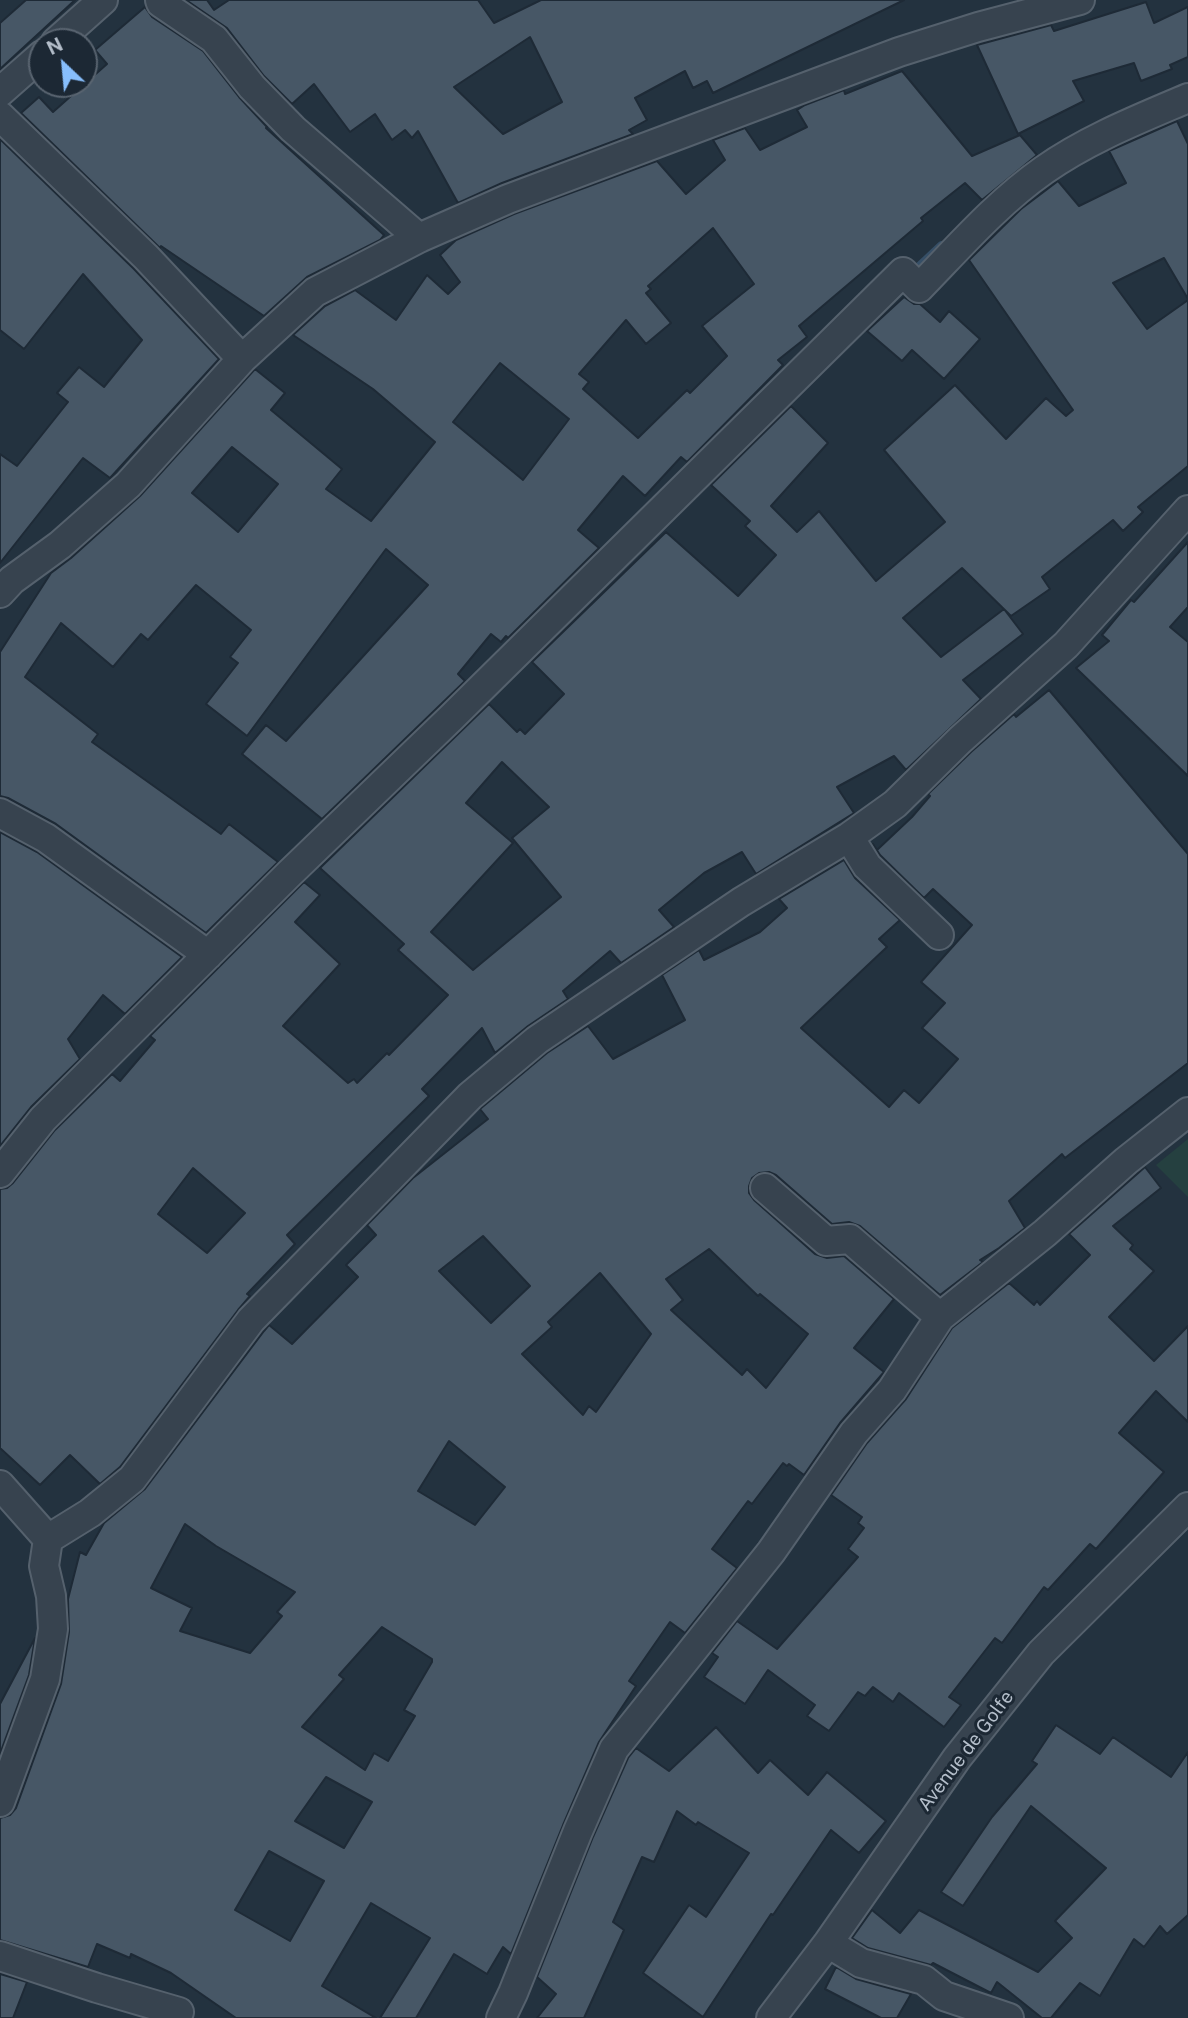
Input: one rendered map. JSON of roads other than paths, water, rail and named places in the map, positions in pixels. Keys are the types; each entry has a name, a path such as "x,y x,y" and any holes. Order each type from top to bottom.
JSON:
{"street":[{"path":"72,28 103,0"},
{"path":"160,0 161,4 214,39 252,87 293,129 419,238"},
{"path":"0,593 12,580 60,545 128,485 242,359 316,292 419,238 520,194 899,52 978,27 1080,0"},
{"path":"0,92 28,67"},
{"path":"0,1173 43,1119 208,954 902,272 919,288 989,215 1044,170 1099,137 1188,98"},
{"path":"0,116 146,257 242,359"},
{"path":"0,1802 45,1679 54,1629 51,1596 44,1566 48,1539 90,1513 132,1479 251,1320 470,1096 537,1040 741,902 849,837 895,804 960,740 1066,645 1188,510"},
{"path":"0,813 46,838 208,954"},
{"path":"849,837 867,866 939,935"},
{"path":"500,2018 513,1993 614,1749 771,1552 854,1433 891,1390 940,1317 1045,1233 1126,1161 1188,1112"},
{"path":"765,1188 826,1241 850,1239 940,1317"},
{"path":"0,1485 48,1539"},
{"name":"Avenue de Golfe","path":"771,2018 828,1943 957,1758 1041,1653 1186,1512"},
{"path":"828,1943 861,1963 924,1980 944,1996 1009,2018"},
{"path":"0,1956 179,2012"}],"waterway":[{"path":"910,276 942,246"},
{"path":"0,1194 14,1174"}]}
